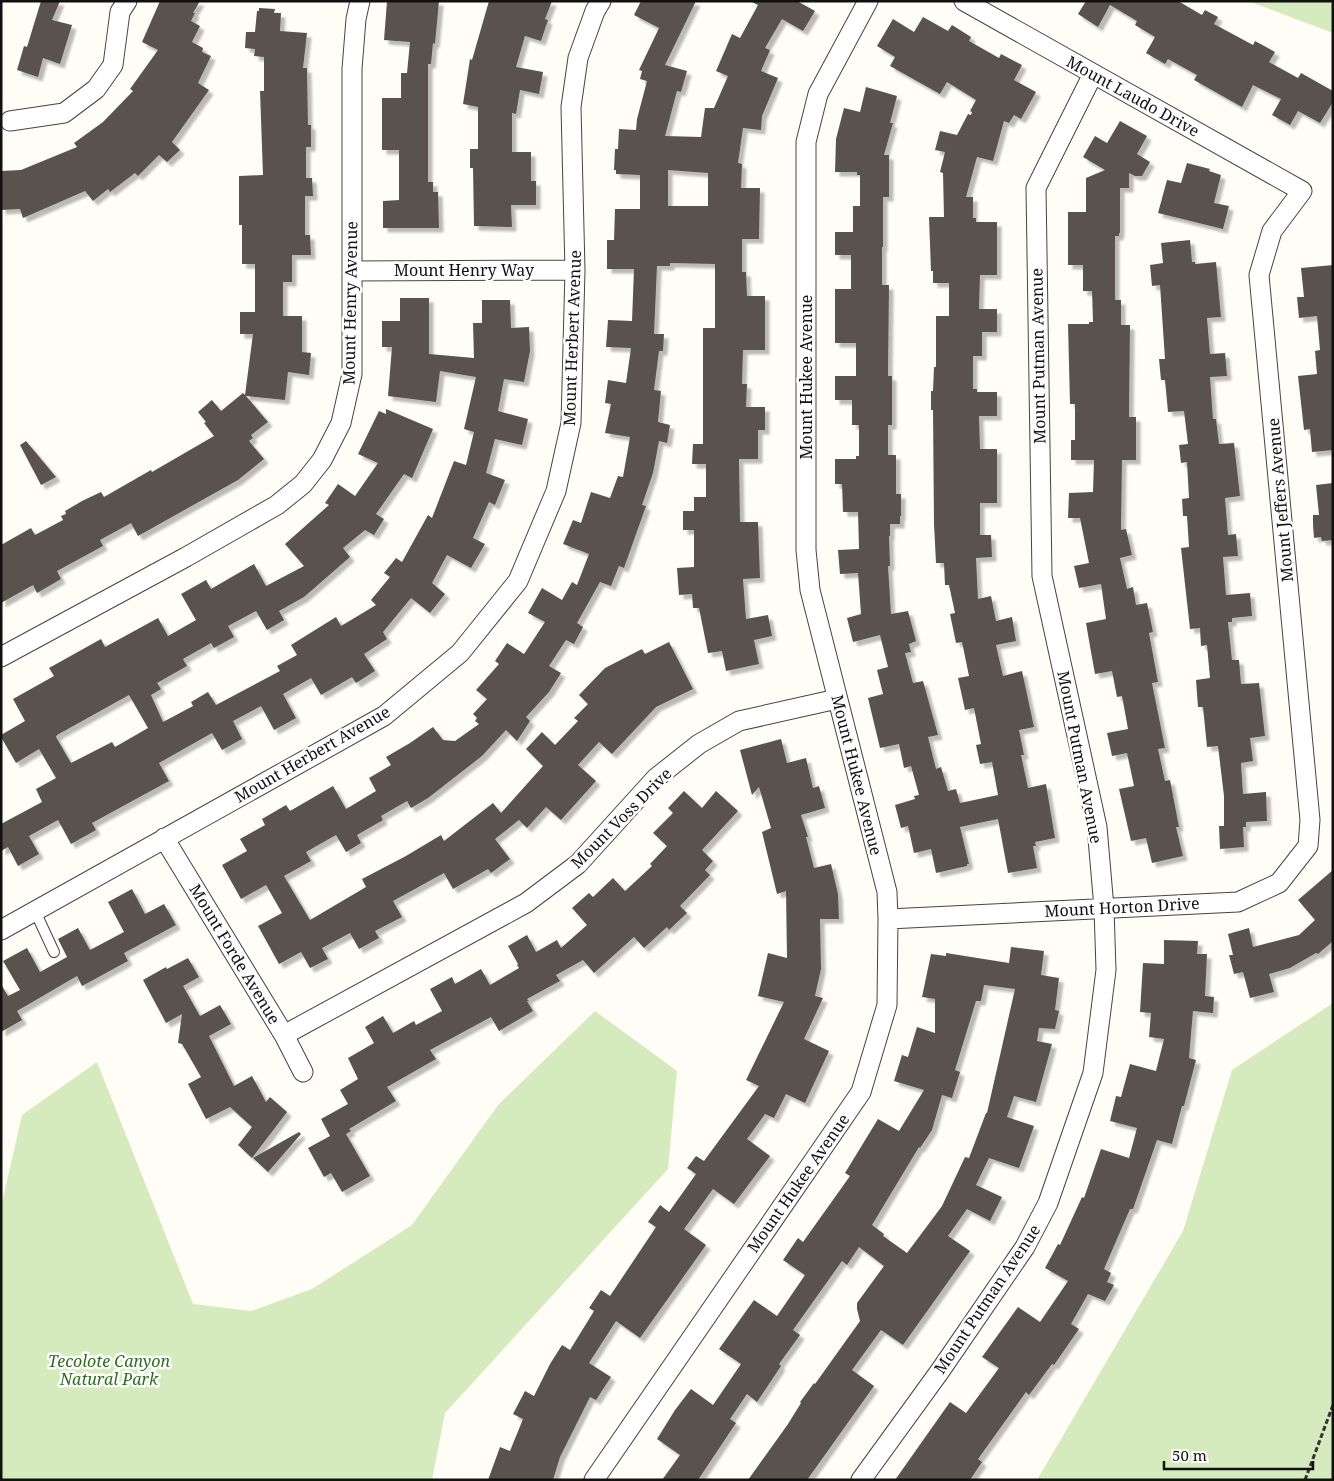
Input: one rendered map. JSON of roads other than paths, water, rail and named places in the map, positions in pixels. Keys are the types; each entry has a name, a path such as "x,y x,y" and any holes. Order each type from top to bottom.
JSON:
{"street":[{"path":"10,121 64,113 96,89 113,65 120,12 127,1"},
{"name":"Mount Henry Avenue","path":"1,657 269,510 303,484 322,460 341,423 352,374 352,69 356,19 360,1"},
{"name":"Mount Herbert Avenue","path":"1,930 384,716 460,653 518,581 556,490 571,423 576,270 571,107 578,58 595,11 601,1"},
{"name":"Mount Hukee Avenue","path":"594,1480 861,1092 886,1005 888,919 886,892 810,590 806,550 806,142 818,94 868,1"},
{"name":"Mount Laudo Drive","path":"964,1 1302,191"},
{"name":"Mount Putman Avenue","path":"861,1480 940,1371 1025,1247 1048,1203 1093,1073 1106,970 1104,908 1097,827 1042,576 1036,188 1093,74"},
{"name":"Mount Jeffers Avenue","path":"1302,191 1272,231 1259,275 1310,820"},
{"name":"Mount Henry Way","path":"352,271 576,270"},
{"name":"Mount Voss Drive","path":"284,1036 526,903 578,864 656,778 699,744 739,721 837,698"},
{"name":"Mount Horton Drive","path":"888,919 1238,902 1278,883 1308,846 1310,820"},
{"name":"Mount Forde Avenue","path":"164,838 284,1036 303,1072"}],"lane":[{"path":"35,911 54,952"}],"park label":[{"name":"Tecolote Canyon Natural Park","path":"109,1370"}]}
